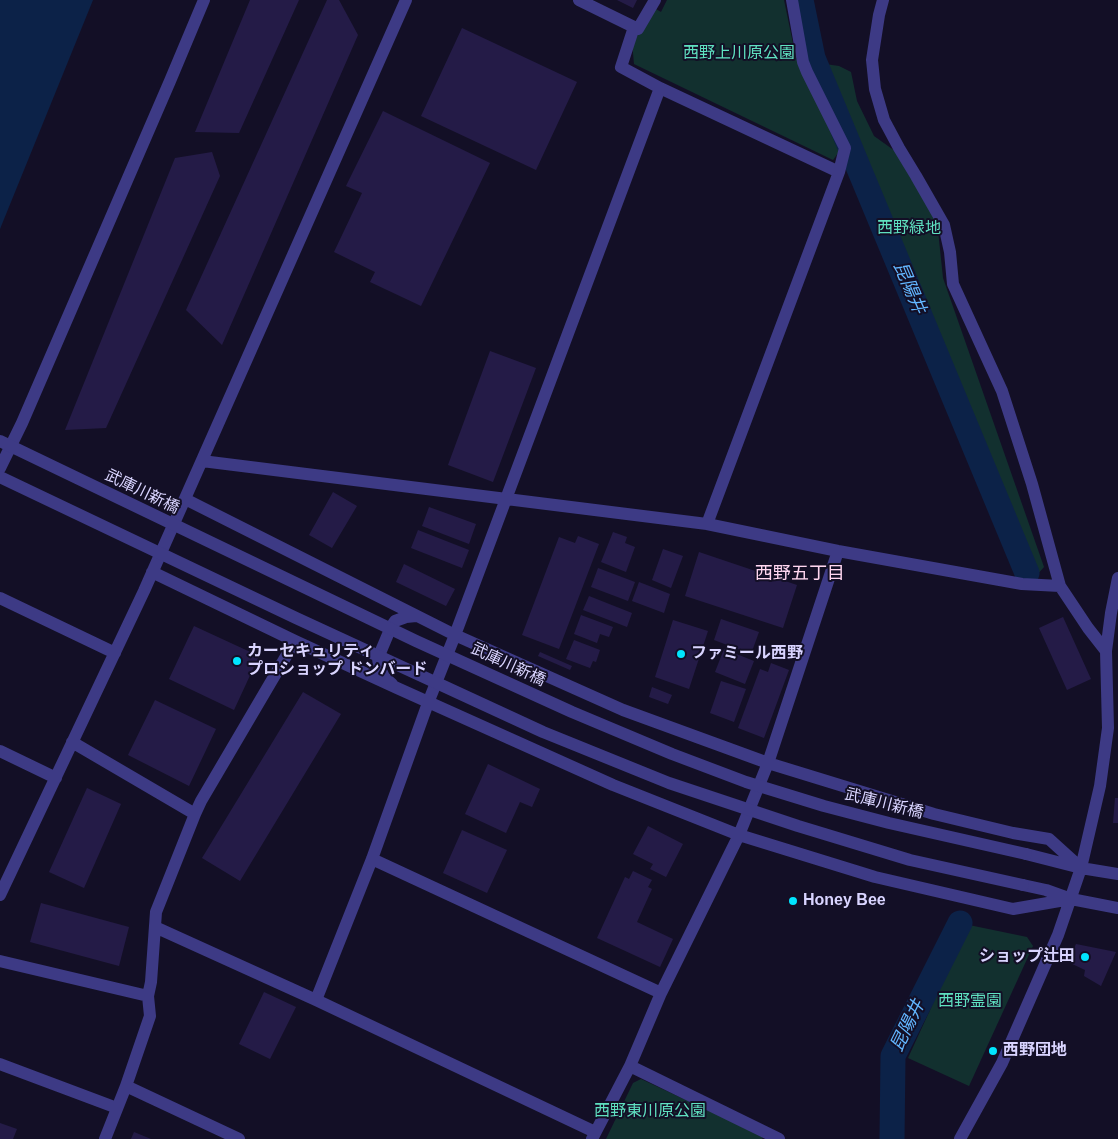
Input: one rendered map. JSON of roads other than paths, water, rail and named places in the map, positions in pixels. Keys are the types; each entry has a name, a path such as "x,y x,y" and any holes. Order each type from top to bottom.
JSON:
{"street":[{"path":"0,468 30,405 204,0"},
{"path":"0,895 152,572 406,0"},
{"path":"579,0 638,29 655,0"},
{"path":"707,524 839,172 845,148 807,72 792,0"},
{"path":"883,0 872,60 876,90 884,120 944,225 950,252 953,284 1002,391 1032,484 1060,586 1106,651"},
{"path":"634,27 621,67 660,88 839,172"},
{"path":"316,1000 372,859 428,702 455,635 660,88"},
{"name":"武庫川新橋","path":"0,441 416,641 572,712 672,754 746,782 824,806 1081,868 1118,874"},
{"path":"202,461 707,524 838,551 1022,584 1060,586"},
{"path":"0,477 305,622 543,732 669,783 798,826 910,860 1046,890 1071,899 1118,908"},
{"path":"185,499 455,635 623,710 768,763 934,814 1013,833 1049,839 1081,868"},
{"path":"155,927 316,1000 594,1136 630,1066 661,993 738,836 768,763 838,551"},
{"path":"152,572 428,702 613,785 738,836 874,877 1014,909 1071,899"},
{"path":"960,1139 1002,1063 1058,935 1081,868 1100,786 1108,728 1106,651 1118,578"},
{"path":"0,598 115,653"},
{"path":"397,688 384,677 378,658 396,621 416,616"},
{"path":"105,1139 126,1086 150,1016 148,996 151,982 156,912 195,814 295,641"},
{"path":"72,742 195,814"},
{"path":"0,751 56,778"},
{"path":"372,859 661,993"},
{"path":"0,961 148,996"},
{"path":"0,1064 117,1108"},
{"path":"630,1066 779,1139"},
{"path":"126,1086 239,1139"}],"water":[{"path":"0,0 93,0 0,229"}],"waterway":[{"name":"昆陽井","path":"801,0 813,58 1027,573"},
{"name":"昆陽井","path":"892,1139 893,1056 960,923"}],"place":[{"name":"ファミール西野","path":"681,654"},
{"name":"カーセキュリティ プロショップ ドンバード","path":"237,661"},
{"name":"Honey Bee","path":"793,901"},
{"name":"ショップ辻田","path":"1085,957"},
{"name":"西野団地","path":"993,1051"}],"district":[{"name":"西野五丁目","path":"800,574"}],"park label":[{"name":"西野上川原公園","path":"739,54"},
{"name":"西野緑地","path":"909,229"},
{"name":"西野霊園","path":"970,1002"},
{"name":"西野東川原公園","path":"650,1112"}]}
